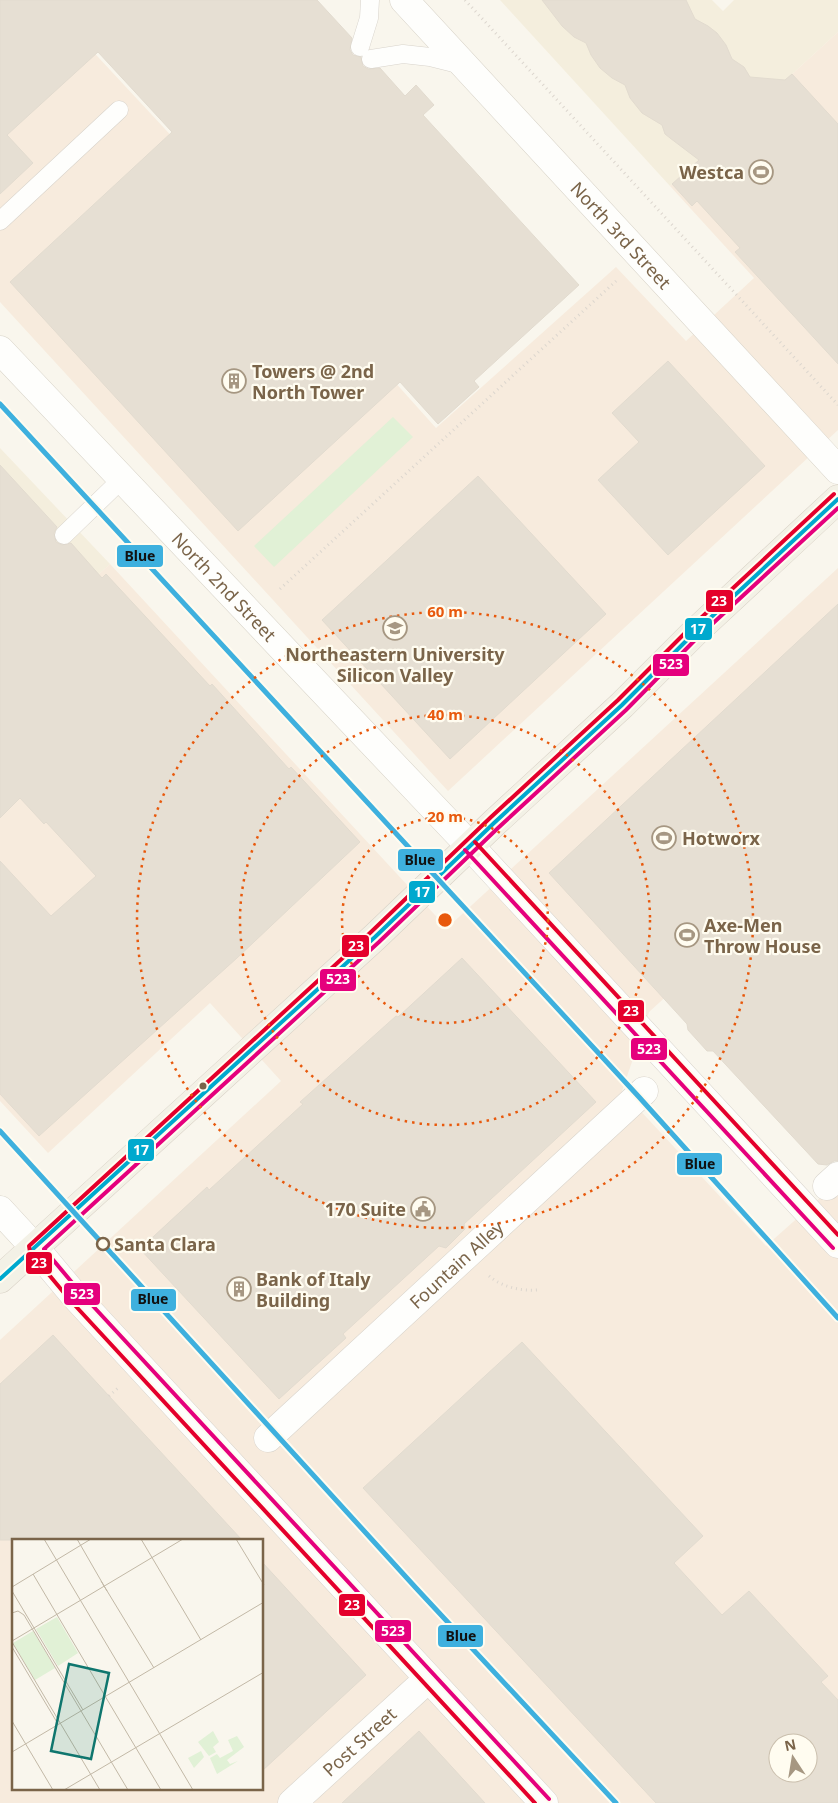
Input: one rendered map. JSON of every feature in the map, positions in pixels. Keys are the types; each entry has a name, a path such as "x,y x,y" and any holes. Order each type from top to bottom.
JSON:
{"main road":[{"path":"0,1279 375,937 622,704 693,634 838,499"}],"street":[{"name":"North 3rd Street","path":"404,0 838,470"},
{"name":"North 2nd Street","path":"0,350 470,846 838,1244"},
{"name":"Fountain Alley","path":"268,1438 644,1091"},
{"path":"0,1210 75,1296 544,1803"},
{"name":"Post Street","path":"292,1803 428,1679"}],"lane":[{"path":"370,0 366,53 430,57 465,66"},
{"path":"0,222 119,110"},
{"path":"64,535 122,479"}],"path":[{"path":"465,0 838,405"},
{"path":"280,589 616,281"},
{"path":"468,1254 492,1279 506,1287 528,1291 537,1290"},
{"path":"109,1396 119,1387"}],"shaded area":[{"path":"0,0 45,0 245,215 436,428 616,267 686,341 754,278 670,186 838,32 838,430 448,791 0,302"},
{"path":"500,0 712,0 723,11 734,0 838,0 838,32 670,186"},
{"path":"0,448 110,564 0,665"},
{"path":"110,564 447,928 838,568 838,847 725,943 649,1012 622,1091 766,1246 838,1182 838,1803 0,1803 0,1340 281,1081 210,1003 48,1153 0,1101 0,665"}],"green space":[{"path":"393,417 413,437 274,567 254,546"}],"building":[{"path":"0,0 317,0 352,38 350,50 353,55 361,57 363,66 368,69 380,68 405,96 416,85 434,105 423,115 579,285 474,381 479,387 438,424 400,382 238,531 10,282 172,132 98,52 7,135 33,163 0,194"},
{"path":"542,0 686,0 695,19 717,33 726,45 732,59 744,67 750,77 785,80 792,74 838,124 838,364 735,252 740,248 697,201 692,206 672,184 699,160 665,134 662,125 642,113 630,98 625,85 612,78 600,68 591,55 586,43 574,37 562,26"},
{"path":"668,361 765,466 668,555 598,480 639,442 612,413"},
{"path":"0,465 57,527 54,533 56,542 62,545 71,543 102,578 106,574 210,686 212,684 289,769 291,767 360,842 237,958 39,1136 0,1094 0,861 51,916 96,876 46,822 44,824 20,798 0,818"},
{"path":"478,476 606,614 450,759 322,620"},
{"path":"838,604 838,1161 827,1165 818,1164 713,1051 707,1051 688,1030 687,1024 549,873"},
{"path":"462,958 596,1102 464,1224 465,1229 446,1248 439,1246 343,1334 346,1338 279,1399 140,1249 207,1187 209,1190 303,1104 300,1102 396,1016 398,1017"},
{"path":"53,1335 241,1539 0,1540 0,1384"},
{"path":"522,1342 703,1536 674,1563 722,1615 749,1591 828,1676 821,1682 838,1700 838,1803 656,1803 363,1488"},
{"path":"264,1564 366,1675 264,1769"},
{"path":"419,1731 485,1803 342,1803"}],"transit line":[{"name":"Blue","path":"0,404 639,1097 838,1318"},
{"name":"23","path":"535,1803 70,1300 30,1252 29,1246 371,932 490,818 618,700 689,629 834,494"},
{"name":"17","path":"0,1279 375,937 494,823 622,705 693,634 838,499"},
{"name":"523","path":"549,1799 80,1292 44,1249 379,942 498,828 626,710 697,638 838,508"},
{"name":"23","path":"475,842 838,1235"},
{"name":"523","path":"465,850 833,1248"},
{"name":"Blue","path":"0,1131 416,1588 616,1803"}],"place":[{"name":"Westca","path":"761,172"},
{"name":"Towers @ 2nd North Tower","path":"234,381"},
{"name":"Northeastern University Silicon Valley","path":"395,628"},
{"name":"Hotworx","path":"664,838"},
{"name":"Axe-Men Throw House","path":"687,935"},
{"name":"170 Suite","path":"423,1209"},
{"name":"Santa Clara","path":"103,1244"},
{"name":"Bank of Italy Building","path":"239,1289"}]}
